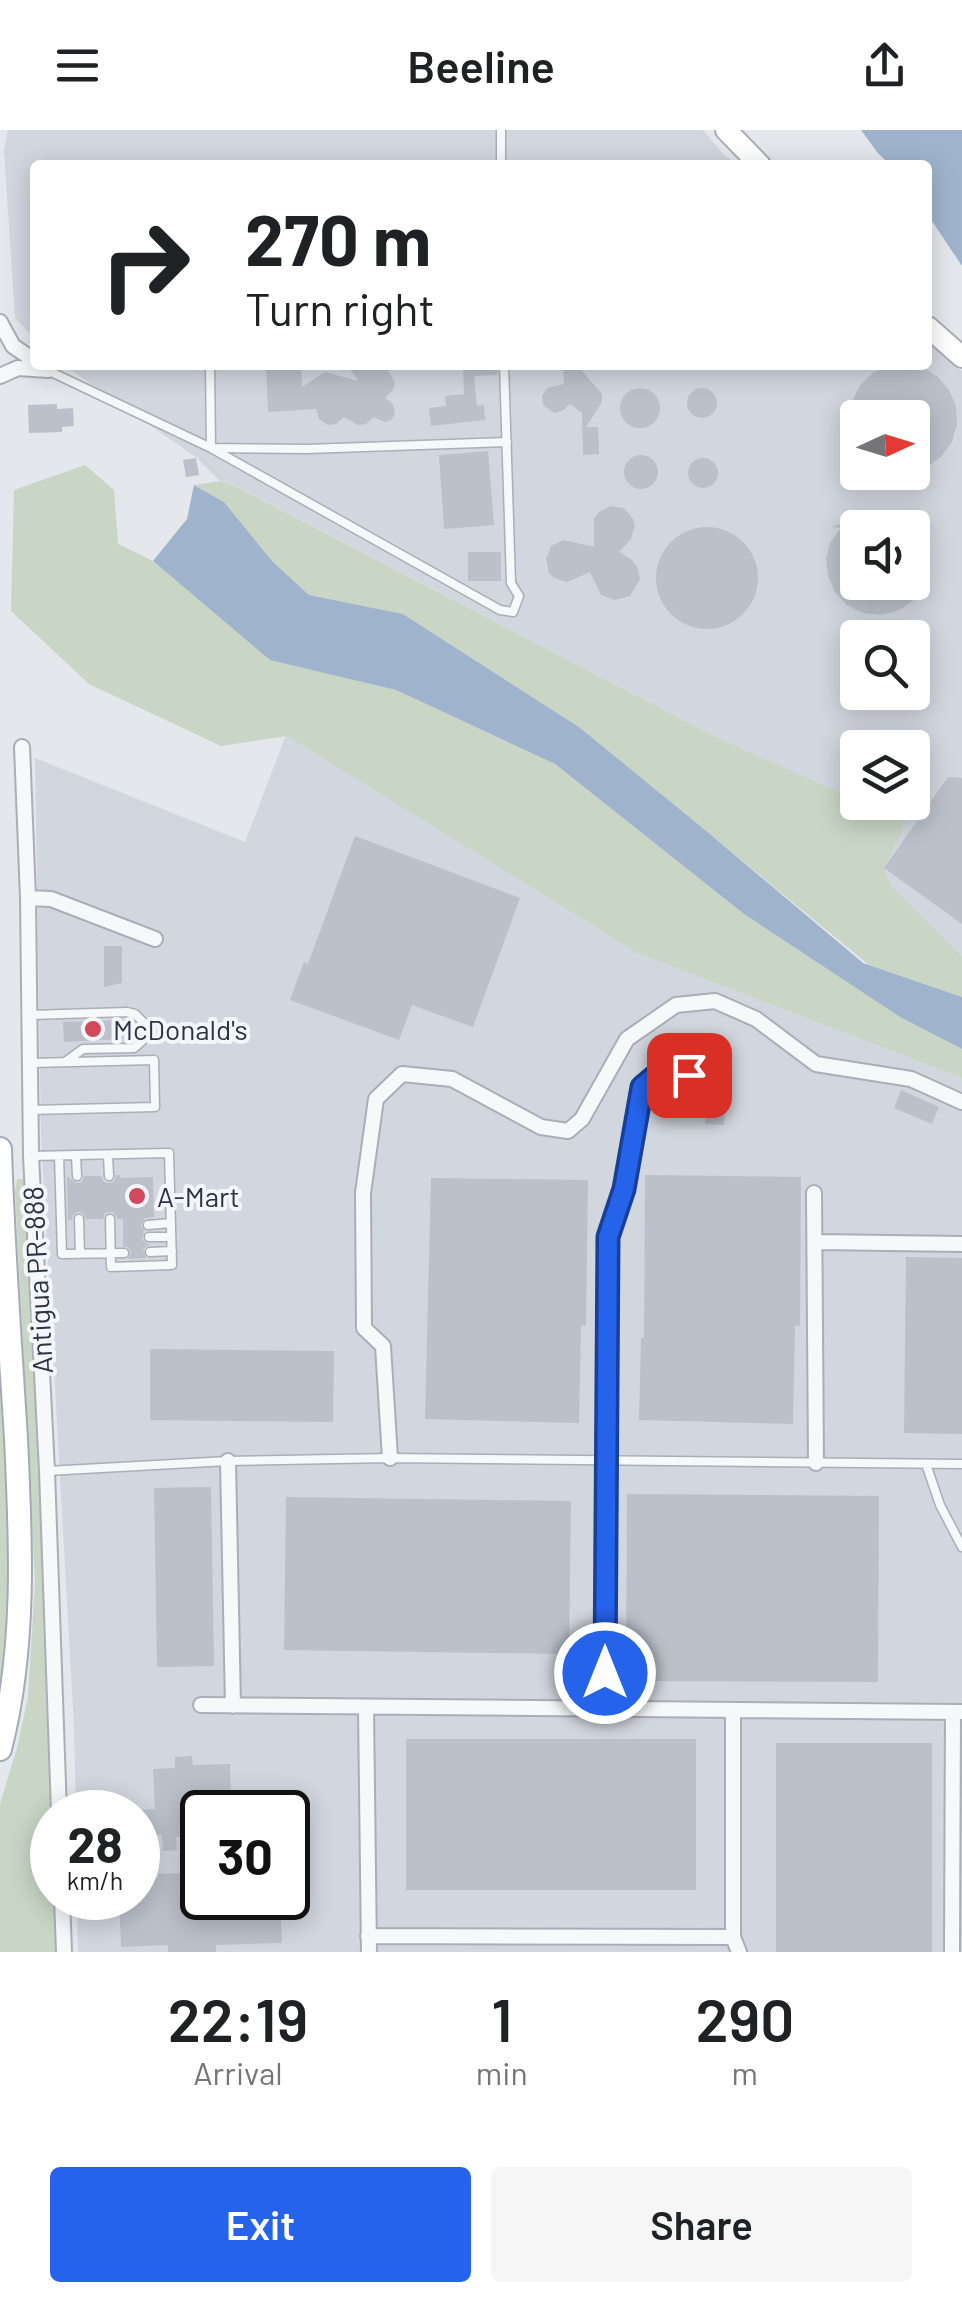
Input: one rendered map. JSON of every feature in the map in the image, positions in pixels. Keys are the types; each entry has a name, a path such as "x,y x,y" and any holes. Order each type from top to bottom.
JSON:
{"main road":[{"path":"0,1150 22,1570 17,1648 0,1749"}],"street":[{"path":"726,130 755,160"},
{"path":"0,322 14,346 30,358"},
{"path":"932,331 962,357"},
{"path":"0,376 30,367"},
{"name":"Antigua PR-888","path":"22,747 31,1156 58,1790"},
{"path":"28,898 51,899 155,939"},
{"path":"390,1458 383,1346 364,1328 363,1193 376,1099 402,1074 452,1080 540,1127 568,1130 582,1120 627,1039 676,1006 715,1001 756,1019 816,1064 911,1080 962,1102"},
{"path":"605,1708 608,1237 624,1189 642,1087 654,1077 689,1075"},
{"path":"0,1158 31,1156"},
{"path":"814,1192 816,1463"},
{"path":"816,1242 962,1244"},
{"path":"228,1460 233,1706"},
{"path":"202,1706 958,1712 952,1952"},
{"path":"366,1707 368,1944 733,1936"},
{"path":"733,1710 733,1936 739,1952"},
{"path":"63,1920 64,1952"}],"lane":[{"path":"501,130 501,160"},
{"path":"49,370 211,448 500,610 513,612 519,596 511,584 504,370"},
{"path":"210,370 211,448"},
{"path":"211,448 507,442"},
{"path":"29,1015 128,1012 146,1024 142,1041 134,1048 84,1049 65,1062"},
{"path":"30,1063 154,1060 156,1107 30,1110"},
{"path":"31,1156 169,1153 172,1266 112,1267 110,1222 123,1226"},
{"path":"108,1154 109,1176"},
{"path":"76,1155 77,1176"},
{"path":"60,1156 62,1254"},
{"path":"79,1219 80,1254"},
{"path":"148,1224 171,1224"},
{"path":"149,1237 171,1236"},
{"path":"110,1238 123,1238"},
{"path":"150,1252 172,1251"},
{"path":"36,1255 124,1253"},
{"path":"47,1471 228,1460 390,1458 962,1464"},
{"path":"926,1464 940,1505 962,1547"}],"shaded area":[{"path":"8,130 703,130 732,160 30,160 30,334 15,318 4,150"},
{"path":"932,343 962,371 962,956 891,887 884,868 905,822 900,820 930,820 930,730 840,730 840,793 714,736 220,481 197,458 71,370 932,370"},
{"path":"286,735 637,953 962,1078 962,1952 78,1952 77,1920 160,1920 160,1790 75,1790 41,1137 35,758 245,842"}],"green space":[{"path":"85,465 114,490 118,544 153,561 270,659 396,690 555,764 744,914 900,1017 962,1049 962,1078 637,953 287,736 221,746 89,684 11,611 14,490"},
{"path":"220,481 239,488 714,736 840,792 840,820 906,822 884,868 892,887 962,956 962,997 869,965 579,727 403,614 309,595 272,561 224,502 194,485"},
{"path":"17,1179 22,1179 26,1184 45,1580 50,1790 30,1790 30,1920 55,1920 56,1952 0,1952 0,1804 28,1697 35,1582"},
{"path":"0,1327 14,1558 0,1707"}],"water":[{"path":"861,130 962,130 962,266 932,221 932,160 885,160"},
{"path":"194,485 224,502 272,561 309,595 403,614 579,727 863,963 962,997 962,1049 900,1017 744,914 555,764 396,690 270,660 153,561 187,519"}],"building":[{"path":"266,370 301,370 302,387 325,372 358,381 350,370 388,370 395,383 385,398 393,404 395,414 385,422 374,417 358,425 344,417 328,425 319,419 316,409 268,412"},
{"path":"463,370 497,370 497,375 474,376 477,406 484,405 485,420 431,426 429,408 446,406 445,396 464,394"},
{"path":"563,370 581,370 602,394 602,402 586,427 598,427 599,454 583,455 582,413 570,404 554,413 543,405 542,396 547,388 564,384"},
{"path":"879,370 927,370 938,377 956,406 957,424 952,442 941,457 930,464 930,400 853,400 861,384"},
{"path":"640,388 654,394 660,408 654,422 640,428 626,422 620,408 626,394"},
{"path":"702,388 713,392 717,403 713,414 702,418 691,414 687,403 691,392"},
{"path":"57,404 57,409 73,408 74,426 62,427 62,432 29,433 28,405"},
{"path":"488,451 494,525 444,529 439,455"},
{"path":"641,455 653,460 658,472 653,484 641,489 629,484 624,472 629,460"},
{"path":"196,458 199,475 186,477 183,460"},
{"path":"703,458 717,467 718,473 709,487 703,488 689,479 688,473 697,459"},
{"path":"610,506 624,508 633,519 631,539 619,552 632,560 640,579 630,596 615,600 601,595 590,572 567,582 554,578 546,559 551,546 564,540 594,547 594,519"},
{"path":"707,527 726,531 743,542 754,559 758,578 754,597 743,614 726,625 707,629 688,625 671,614 660,597 656,578 660,559 671,542 688,531"},
{"path":"840,529 840,597 828,576 826,559 830,543"},
{"path":"468,552 501,552 501,581 468,581"},
{"path":"842,600 914,600 897,611 880,615 863,613"},
{"path":"948,777 962,778 962,924 884,868 918,820 930,820 930,803"},
{"path":"355,836 520,898 473,1027 412,1005 399,1040 290,1000 304,962 308,964"},
{"path":"104,946 122,946 122,983 104,987"},
{"name":"McDonald's","path":"123,1020 123,1039 64,1042 63,1022"},
{"path":"711,1049 729,1050 724,1125 705,1124"},
{"path":"901,1090 939,1107 932,1124 894,1108"},
{"path":"116,1175 153,1177 154,1217 145,1218 141,1225 142,1240 149,1245 143,1249 146,1258 128,1259 131,1252 123,1246 123,1219 113,1212 105,1213 103,1219 86,1219 78,1212 68,1220 67,1176 76,1183 82,1182 84,1176 101,1176 108,1183 114,1182"},
{"path":"645,1175 801,1177 800,1326 795,1326 793,1424 639,1420"},
{"path":"431,1178 588,1180 586,1326 581,1325 579,1423 425,1419"},
{"path":"906,1257 962,1258 962,1434 904,1433"},
{"path":"150,1349 334,1351 333,1422 150,1420"},
{"path":"211,1487 214,1666 157,1667 154,1488"},
{"path":"627,1494 879,1496 878,1682 626,1681"},
{"path":"286,1497 571,1501 569,1654 284,1650"},
{"path":"406,1739 696,1739 696,1890 406,1890"},
{"path":"776,1743 932,1743 932,1952 776,1952"},
{"path":"192,1756 193,1765 230,1764 231,1790 180,1790 177,1850 163,1851 160,1790 154,1790 153,1769 175,1768 175,1757"},
{"path":"180,1873 180,1920 281,1920 282,1943 216,1945 216,1952 168,1952 168,1945 121,1947 120,1920 160,1920 160,1874"}],"place":[{"name":"McDonald's","path":"93,1029"},
{"name":"A-Mart","path":"137,1196"}],"route":[{"path":"605,1673 608,1237 624,1189 642,1087 654,1077 689,1075"}]}
